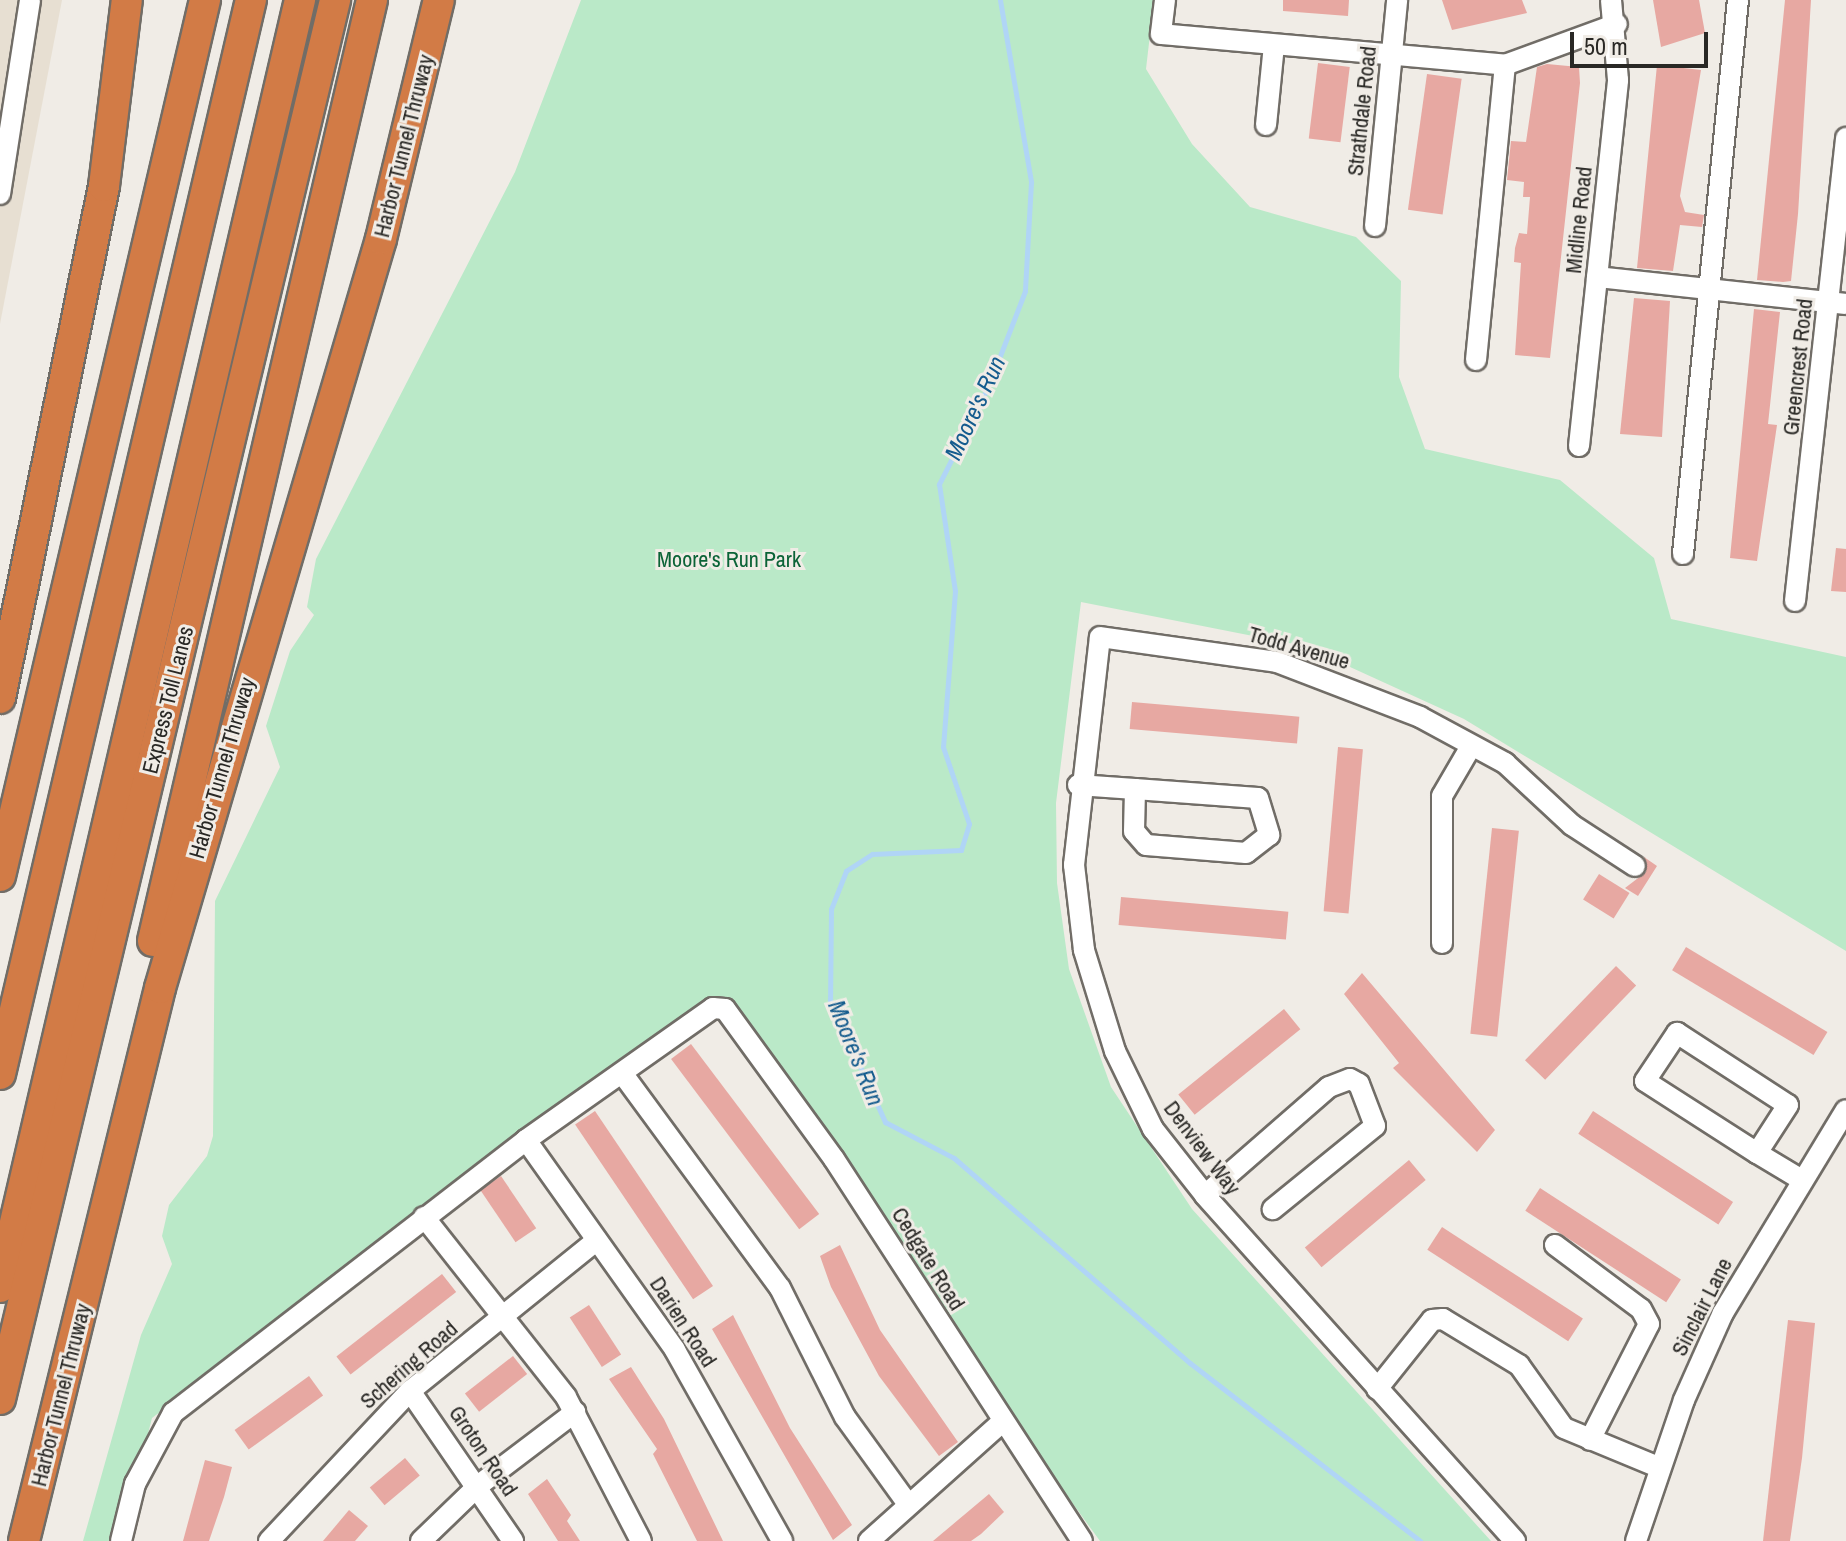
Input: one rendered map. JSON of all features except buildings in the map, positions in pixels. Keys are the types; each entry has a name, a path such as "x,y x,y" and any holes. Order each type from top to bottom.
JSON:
{"highway":[{"path":"0,698 104,186 127,0"},
{"path":"0,876 205,0"},
{"path":"0,1074 251,0"},
{"name":"Express Toll Lanes","path":"0,1287 242,208 280,0"},
{"name":"Express Toll Lanes","path":"0,1203 242,208 300,0"},
{"name":"Express Toll Lanes","path":"0,1399 335,0"},
{"path":"6,1541 372,0"},
{"name":"Harbor Tunnel Thruway","path":"24,1541 160,988 381,239 439,0"}],"street":[{"path":"0,194 30,0"},
{"path":"1165,0 1161,34 1505,65 1617,24"},
{"name":"Strathdale Road","path":"1375,226 1397,0"},
{"name":"Midline Road","path":"1579,446 1597,277 1617,24 1611,0"},
{"path":"1683,554 1738,0"},
{"path":"1266,125 1274,45"},
{"path":"1476,360 1505,65"},
{"name":"Greencrest Road","path":"1795,601 1838,303 1846,138"},
{"path":"1597,277 1838,303"},
{"name":"Todd Avenue","path":"1100,637 1277,662 1420,717 1470,748 1505,763 1572,825 1635,866"},
{"name":"Denview Way","path":"1100,637 1078,785 1074,865 1089,965 1115,1051 1153,1129 1205,1195 1515,1541"},
{"path":"1442,943 1442,796 1470,748"},
{"path":"1078,785 1135,789 1258,798 1269,835 1246,853 1146,845 1134,831 1135,789"},
{"name":"Cedgate Road","path":"622,1073 705,1013 725,1009 876,1221 1073,1538"},
{"path":"1757,1153 1788,1105 1677,1033 1645,1081 1757,1153 1802,1180"},
{"path":"121,1541 135,1484 173,1413 424,1217 622,1073 780,1288 845,1417 908,1504"},
{"path":"1205,1195 1329,1087 1350,1079 1359,1084 1377,1117 1375,1126 1273,1209"},
{"name":"Sinclair Lane","path":"1636,1541 1658,1467 1723,1313 1846,1110"},
{"name":"Darien Road","path":"526,1140 675,1350 782,1541"},
{"path":"424,1217 504,1315 575,1412 641,1541"},
{"name":"Schering Road","path":"269,1541 410,1391 597,1240"},
{"path":"1555,1245 1641,1309 1649,1324 1590,1440"},
{"path":"1377,1389 1432,1320 1443,1319 1519,1365 1564,1428 1658,1467"},
{"name":"Groton Road","path":"410,1391 479,1485 513,1541"},
{"path":"421,1541 479,1485 575,1412"},
{"path":"869,1541 1001,1423"}],"shaded area":[{"path":"0,0 62,0 0,324"}],"green space":[{"name":"Moore's Run Park","path":"581,0 1154,0 1146,69 1192,144 1250,207 1356,237 1401,281 1399,377 1425,449 1560,480 1654,558 1671,619 1846,657 1846,951 1464,719 1304,646 1081,602 1056,803 1057,883 1069,969 1111,1087 1192,1209 1491,1541 1100,1541 988,1387 924,1277 722,996 654,1037 152,1418 121,1541 83,1541 141,1335 172,1264 162,1236 169,1205 207,1156 213,1136 215,901 280,767 266,726 290,651 314,615 307,607 316,559 515,172"}],"waterway":[{"name":"Moore's Run","path":"1000,0 1031,182 1025,291 988,387 939,484 955,591 943,747 969,824 961,850 872,854 846,871 831,909 830,1000 885,1122 954,1158 1190,1363 1420,1541"}]}
